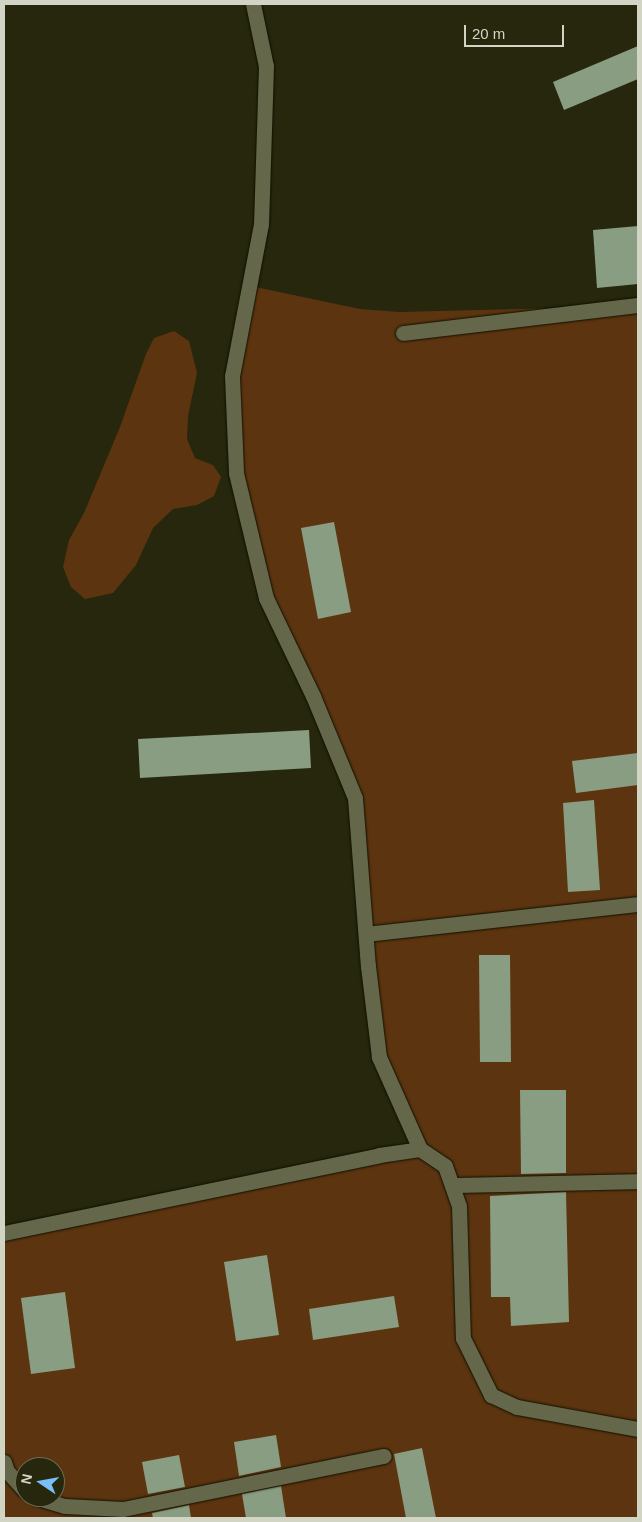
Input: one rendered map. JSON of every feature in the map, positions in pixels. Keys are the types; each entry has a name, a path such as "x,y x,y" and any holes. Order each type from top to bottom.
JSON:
{"lane":[{"path":"254,4 266,66 261,224 232,376 236,473 266,598 313,696 355,798 366,934 379,1057 420,1149 445,1166 459,1206 463,1338 491,1395 517,1406 638,1429"},
{"path":"403,333 638,305"},
{"path":"366,934 638,904"},
{"path":"4,1233 378,1155 420,1149"},
{"path":"452,1185 638,1181"},
{"path":"65,1506 124,1514 384,1456"},
{"path":"4,1462 7,1471 15,1480"}],"shaded area":[{"path":"251,286 360,309 399,312 638,306 638,1518 4,1518 4,1233 420,1149 379,1057 355,798 266,598 236,473 232,376"},
{"path":"174,331 189,341 197,373 188,416 187,439 195,458 213,465 221,477 214,496 197,505 173,509 153,528 136,565 113,593 85,599 71,587 63,567 69,540 84,513 154,338"}],"building":[{"path":"638,46 638,79 564,110 553,82"},
{"path":"638,226 638,284 597,288 593,230"},
{"path":"334,522 351,612 318,619 301,528"},
{"path":"309,730 311,768 140,778 138,739"},
{"path":"638,753 638,785 576,793 572,761"},
{"path":"594,800 600,890 568,892 563,803"},
{"path":"479,955 510,955 511,1062 480,1062"},
{"path":"520,1090 566,1090 566,1173 521,1174"},
{"path":"566,1192 569,1322 511,1326 510,1297 491,1297 490,1196"},
{"path":"267,1255 279,1335 236,1341 224,1262"},
{"path":"65,1292 75,1368 31,1374 21,1298"},
{"path":"394,1296 399,1327 313,1340 309,1309"},
{"path":"276,1435 281,1467 239,1476 234,1442"},
{"path":"422,1448 436,1518 406,1518 394,1454"},
{"path":"179,1455 185,1487 148,1494 142,1462"},
{"path":"281,1486 286,1518 246,1518 242,1494"},
{"path":"189,1505 191,1518 153,1518 152,1513"}]}
